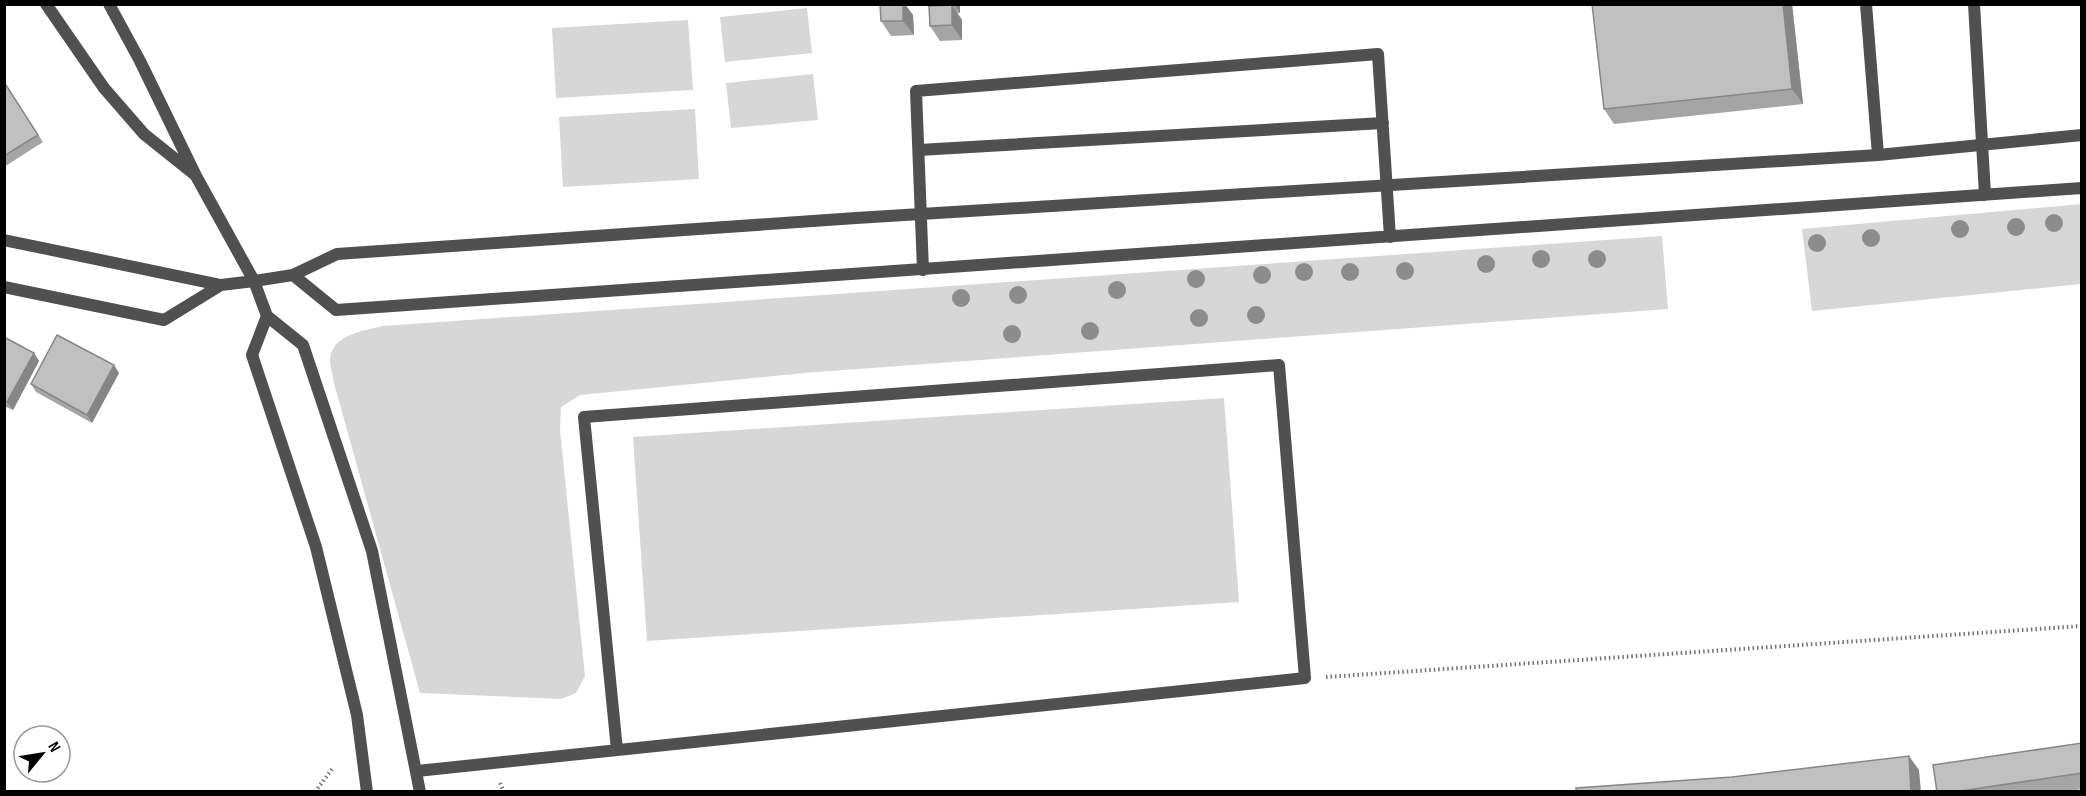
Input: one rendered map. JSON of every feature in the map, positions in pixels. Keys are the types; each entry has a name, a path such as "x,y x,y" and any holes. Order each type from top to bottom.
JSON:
{"street":[{"path":"46,4 104,88 144,134 196,176"},
{"path":"109,4 140,61 196,176 254,281 267,315 303,345 372,551 420,792"},
{"path":"1866,4 1878,155"},
{"path":"1974,4 1985,195"},
{"path":"923,270 916,91 1378,54 1390,237"},
{"path":"919,150 1383,123"},
{"path":"4,240 221,285 293,275 337,254 922,214 1878,155 2082,135"},
{"path":"293,275 336,310 2082,188"},
{"path":"4,287 164,320 221,285"},
{"path":"267,315 252,355 316,547 357,715 367,792"},
{"path":"417,771 1305,678 1279,366 584,417 617,750"}],"path":[{"path":"1305,678 2082,626"},
{"path":"315,792 332,769"}],"shaded area":[{"path":"807,8 812,53 725,62 720,17"},
{"path":"688,20 693,90 556,98 552,28"},
{"path":"813,74 818,120 731,128 726,83"},
{"path":"695,109 699,179 563,187 559,117"},
{"path":"2081,204 2081,284 1812,311 1802,229"},
{"path":"1662,236 1668,309 804,373 580,395 561,407 560,430 585,676 576,693 561,699 420,693 330,362 332,351 343,339 358,332 383,326"},
{"path":"1224,398 1239,602 647,641 633,437"}],"building":[{"path":"880,4 903,4 903,21 881,21"},
{"path":"1592,4 1783,4 1792,89 1604,109"},
{"path":"952,5 952,25 930,26 929,6"},
{"path":"4,82 38,135 4,156"},
{"path":"57,335 114,365 87,415 31,384"},
{"path":"4,337 34,353 7,402 4,401"},
{"path":"2082,743 2082,773 1954,792 1937,792 1933,765"},
{"path":"1909,756 1911,792 1576,792 1576,788 1732,777"}]}
